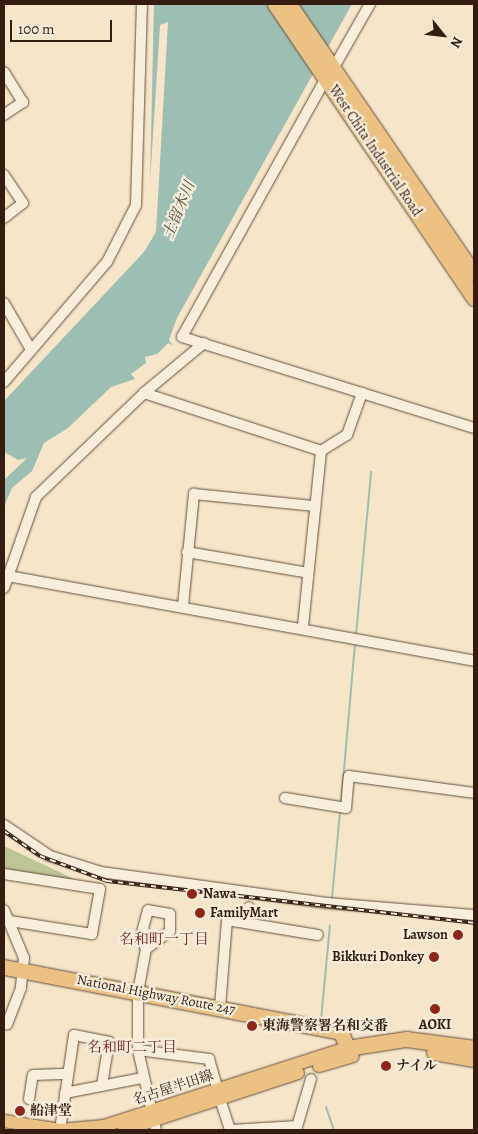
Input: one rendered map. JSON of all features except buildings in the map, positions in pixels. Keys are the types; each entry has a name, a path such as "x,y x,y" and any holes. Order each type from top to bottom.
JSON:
{"highway":[{"name":"West Chita Industrial Road","path":"276,4 328,71 474,274"},
{"name":"West Chita Industrial Road","path":"289,4 328,71 474,298"},
{"name":"National Highway Route 247","path":"4,967 220,1007 341,1032 350,1052"},
{"path":"350,1052 406,1039 474,1048"},
{"path":"350,1052 406,1049 474,1059"}],"main road":[{"name":"名古屋半田線","path":"124,1130 154,1121 219,1094 350,1052"},
{"name":"名古屋半田線","path":"4,1121 60,1130 154,1121"}],"street":[{"path":"4,382 30,348 107,262 125,235 136,205 142,4"},
{"path":"370,4 328,71 182,337 474,428"},
{"path":"4,72 23,102 4,115"},
{"path":"4,174 23,203 4,218"},
{"path":"4,303 30,348"},
{"path":"4,588 36,497 144,393 204,343"},
{"path":"144,393 321,451 347,435 362,394"},
{"path":"304,626 321,451"},
{"path":"183,606 194,494 315,506"},
{"path":"187,552 308,573"},
{"path":"8,576 304,626 474,661"},
{"path":"285,798 346,808 350,776 474,793"},
{"path":"4,825 50,856 100,872 327,903 474,915"},
{"path":"4,874 100,889 92,934 10,920"},
{"path":"246,922 248,906"},
{"path":"4,910 20,941 24,971 7,1024"},
{"path":"220,1007 226,920 318,935"},
{"path":"146,949 138,992 138,1050 142,1078 154,1121"},
{"path":"60,1130 74,1035 109,1042 102,1085"},
{"path":"138,1050 209,1060 230,1130 296,1128 311,1079"},
{"path":"28,1099 33,1075 68,1074"},
{"path":"65,1093 142,1078"}],"green space":[{"path":"4,846 72,878 71,882 4,871"}],"water":[{"name":"土留木川","path":"154,4 352,4 177,318 169,340 173,346 168,343 157,354 145,357 146,363 131,374 135,379 111,387 68,428 44,443 32,471 12,488 4,507 4,480 27,458 18,460 4,452 4,401 144,252 156,232 168,22 160,25 150,183"}],"waterway":[{"path":"356,635 371,472"},
{"path":"341,804 355,644"},
{"path":"332,898 340,811"},
{"path":"321,1020 330,925"},
{"path":"326,1107 334,1130"}],"railway":[{"path":"4,831 40,856 107,881 474,923"}],"place":[{"name":"Nawa","path":"192,894"},
{"name":"FamilyMart","path":"200,913"},
{"name":"Lawson","path":"458,935"},
{"name":"Bikkuri Donkey","path":"434,957"},
{"name":"AOKI","path":"435,1009"},
{"name":"東海警察署名和交番","path":"252,1026"},
{"name":"ナイル","path":"386,1066"},
{"name":"船津堂","path":"20,1111"}],"district":[{"name":"名和町一丁目","path":"164,940"},
{"name":"名和町二丁目","path":"132,1048"}]}
